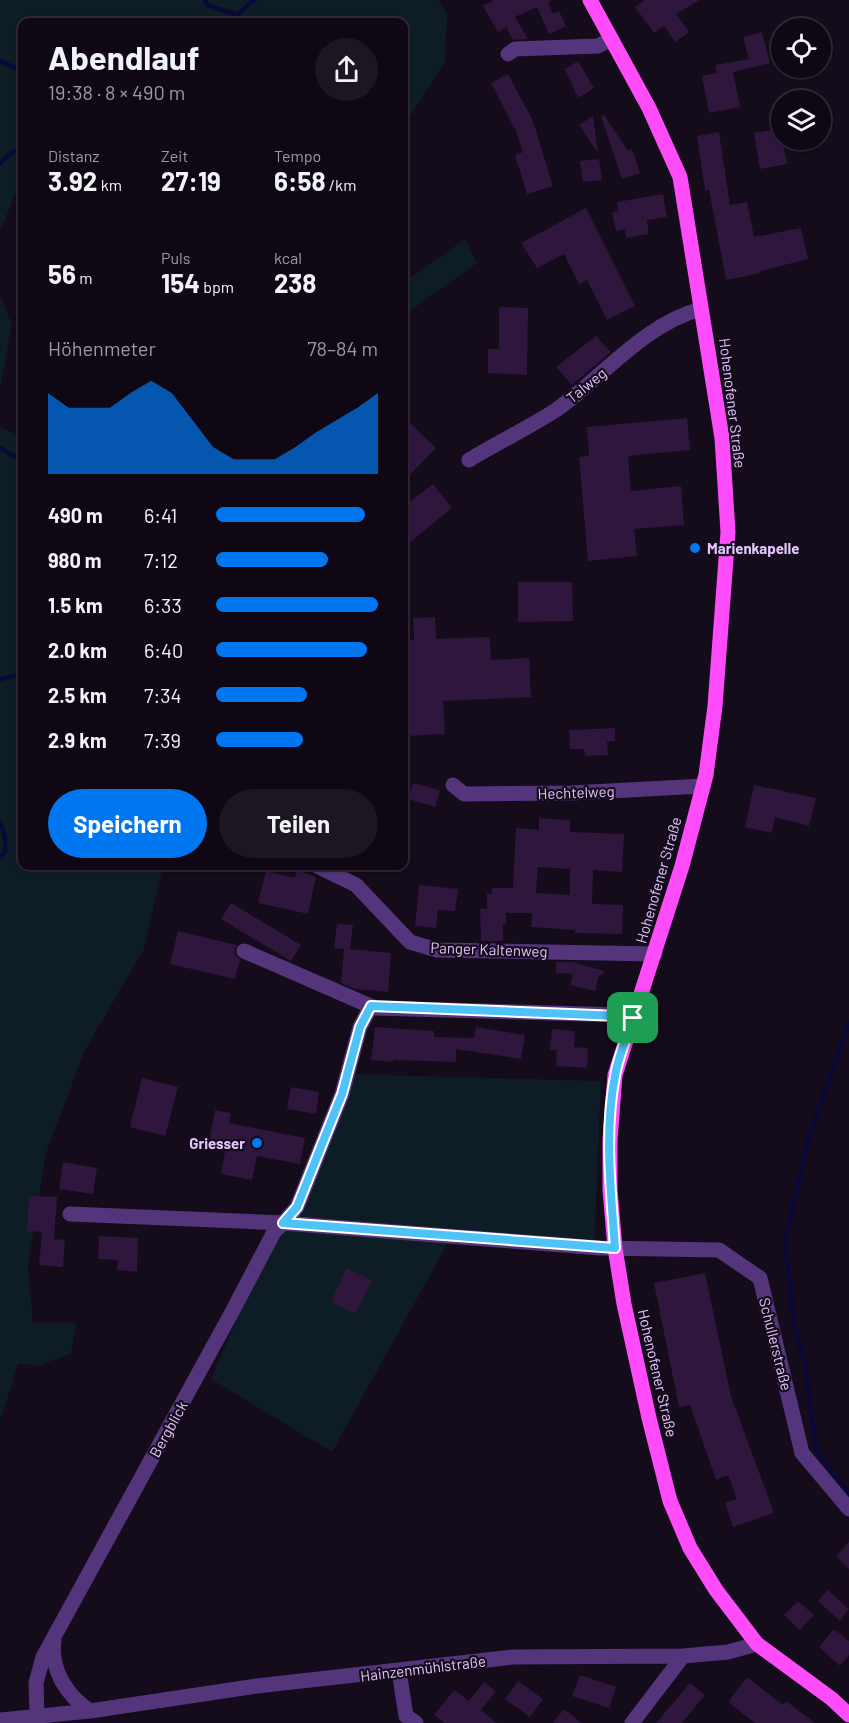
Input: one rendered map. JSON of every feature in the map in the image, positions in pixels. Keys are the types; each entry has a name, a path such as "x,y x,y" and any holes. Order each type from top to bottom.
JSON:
{"main road":[{"name":"Hohenofener Straße","path":"590,0 649,108 680,177 722,438 728,532 715,706 703,786 655,954 615,1075 611,1109 610,1190 615,1248 640,1382 670,1501 690,1548 716,1590 757,1644 832,1699 849,1715"}],"street":[{"path":"508,54 515,49 598,46 611,39"},
{"name":"Talweg","path":"468,460 556,410 648,335 689,312 701,309"},
{"name":"Hechtelweg","path":"453,784 464,794 572,793 703,786"},
{"name":"Panger Kaltenweg","path":"325,870 356,885 410,942 437,950 655,954"},
{"path":"244,951 371,1006 633,1018"},
{"name":"Bergblick","path":"37,1714 36,1683 39,1669 55,1636 274,1232 297,1207 342,1094 360,1027 371,1006"},
{"path":"70,1214 283,1223 615,1248"},
{"name":"Schullerstraße","path":"615,1248 719,1250 760,1278 802,1453 849,1509"},
{"name":"Bergblick","path":"55,1636 54,1661 59,1675 72,1696 90,1711"},
{"name":"Hainzenmühlstraße","path":"0,1720 37,1714 90,1711 257,1686 513,1657 683,1656 728,1652 757,1644"},
{"path":"632,1723 683,1656"},
{"path":"399,1671 406,1716 416,1723"},
{"path":"75,1723 90,1711"}],"shaded area":[{"path":"0,0 438,0 447,13 445,62 408,120 408,18 18,18 18,187 0,232"},
{"path":"465,239 477,263 408,312 408,279"},
{"path":"0,295 12,325 0,389"},
{"path":"0,427 18,435 18,870 162,870 144,949 85,1050 46,1153 28,1266 33,1323 76,1323 71,1354 40,1365 18,1364 0,1421"},
{"path":"347,1074 601,1081 594,1252 450,1239 332,1452 211,1379 273,1234 297,1207"}],"building":[{"path":"494,0 552,0 548,2 553,14 559,11 566,26 549,34 537,7 515,17 528,39 513,40 506,27 498,32 483,6"},
{"path":"645,0 700,0 676,14 689,32 675,42 664,26 654,33 635,7"},
{"path":"762,32 770,63 733,72 740,107 709,113 702,76 717,73 715,65 749,59 743,37"},
{"path":"578,61 594,88 578,98 565,69"},
{"path":"508,74 533,121 553,186 527,194 515,155 523,152 516,131 491,83"},
{"path":"604,115 628,151 632,149 640,173 622,179 601,117"},
{"path":"593,116 598,153 579,125"},
{"path":"771,130 771,150 784,150 787,164 760,169 754,133"},
{"path":"719,132 730,205 747,202 754,237 801,228 808,259 761,271 761,273 726,280 709,190 705,191 697,136"},
{"path":"599,159 602,180 583,182 580,161"},
{"path":"663,194 667,217 647,220 649,234 626,238 625,229 616,231 612,212 618,211 617,202"},
{"path":"586,208 635,306 607,320 587,280 579,284 564,254 537,268 521,243"},
{"path":"499,307 528,308 527,375 488,373 488,349 499,349"},
{"path":"596,336 611,352 572,385 556,367"},
{"path":"687,418 690,450 628,456 631,491 681,486 684,525 634,529 637,556 588,561 579,457 589,456 587,427"},
{"path":"408,421 436,448 408,477"},
{"path":"433,484 452,508 408,544 408,503"},
{"path":"518,582 572,582 573,621 518,622"},
{"path":"435,617 436,639 490,637 491,660 529,658 531,697 443,701 445,734 408,736 408,641 414,640 413,618"},
{"path":"615,728 615,741 607,742 608,755 585,756 584,749 570,749 569,730"},
{"path":"413,783 440,790 435,807 408,799"},
{"path":"754,785 816,798 809,826 775,817 772,833 745,827"},
{"path":"539,818 570,820 570,832 624,834 622,872 593,870 592,904 623,905 622,934 575,933 575,930 531,927 532,913 506,913 506,924 503,924 503,941 481,941 480,909 487,909 487,894 492,894 492,888 513,888 516,828 539,830","holes":["538,867 570,869 570,895 536,893"]},
{"path":"297,870 316,877 308,914 258,903 266,871 295,878"},
{"path":"419,885 458,889 455,911 438,910 436,928 415,926"},
{"path":"231,903 301,945 291,961 221,919"},
{"path":"337,924 353,925 350,949 391,953 388,992 355,989 341,983 344,949 334,948"},
{"path":"178,931 237,945 234,953 240,960 235,979 170,964"},
{"path":"556,962 573,962 604,971 603,975 599,975 595,991 570,985 573,974 556,973"},
{"path":"375,1027 434,1031 434,1037 474,1038 476,1027 525,1035 521,1059 456,1049 456,1062 393,1060 393,1062 371,1060"},
{"path":"552,1029 575,1031 574,1047 588,1048 587,1068 556,1066 557,1050 550,1050"},
{"path":"142,1078 178,1087 165,1136 130,1127"},
{"path":"291,1087 319,1092 316,1114 287,1109"},
{"name":"Griesser","path":"215,1110 231,1113 229,1123 305,1138 300,1164 257,1156 252,1180 221,1174 225,1151 208,1147"},
{"path":"63,1162 97,1168 93,1194 59,1189"},
{"path":"29,1196 57,1197 54,1239 65,1240 63,1267 39,1265 42,1232 27,1231"},
{"path":"99,1236 138,1238 137,1272 117,1270 118,1260 98,1259"},
{"path":"347,1268 372,1280 355,1314 331,1302"},
{"path":"705,1273 731,1396 774,1513 733,1527 725,1503 737,1499 728,1475 716,1480 690,1405 679,1407 654,1283"},
{"path":"849,1542 849,1569 836,1556"},
{"path":"828,1590 849,1609 840,1621 818,1601"},
{"path":"798,1601 814,1615 800,1630 784,1615"},
{"path":"834,1629 849,1641 849,1655 840,1666 819,1647"},
{"path":"580,1675 616,1687 609,1708 572,1696"},
{"path":"747,1677 783,1705 786,1701 815,1723 755,1723 728,1702"},
{"path":"518,1681 543,1699 530,1717 505,1699"},
{"path":"484,1682 496,1691 481,1710 497,1723 445,1723 434,1715 454,1690 469,1701"},
{"path":"690,1683 705,1695 682,1723 656,1723"},
{"path":"564,1709 582,1723 553,1723"}],"waterway":[{"path":"205,0 209,6 238,15"},
{"path":"234,18 254,0"},
{"path":"0,61 18,69"},
{"path":"0,163 18,150"},
{"path":"0,448 18,459"},
{"path":"0,679 18,675"},
{"path":"0,822 5,836 5,852 0,857"},
{"path":"849,1023 809,1137 785,1240 795,1329 805,1362 816,1450 849,1494"}],"place":[{"name":"Marienkapelle","path":"695,548"},
{"name":"Griesser","path":"257,1143"}],"route":[{"path":"371,1006 375,1008 633,1018 615,1075 611,1109 610,1190 615,1248 283,1223 297,1207 342,1094 360,1027 371,1006"}]}
